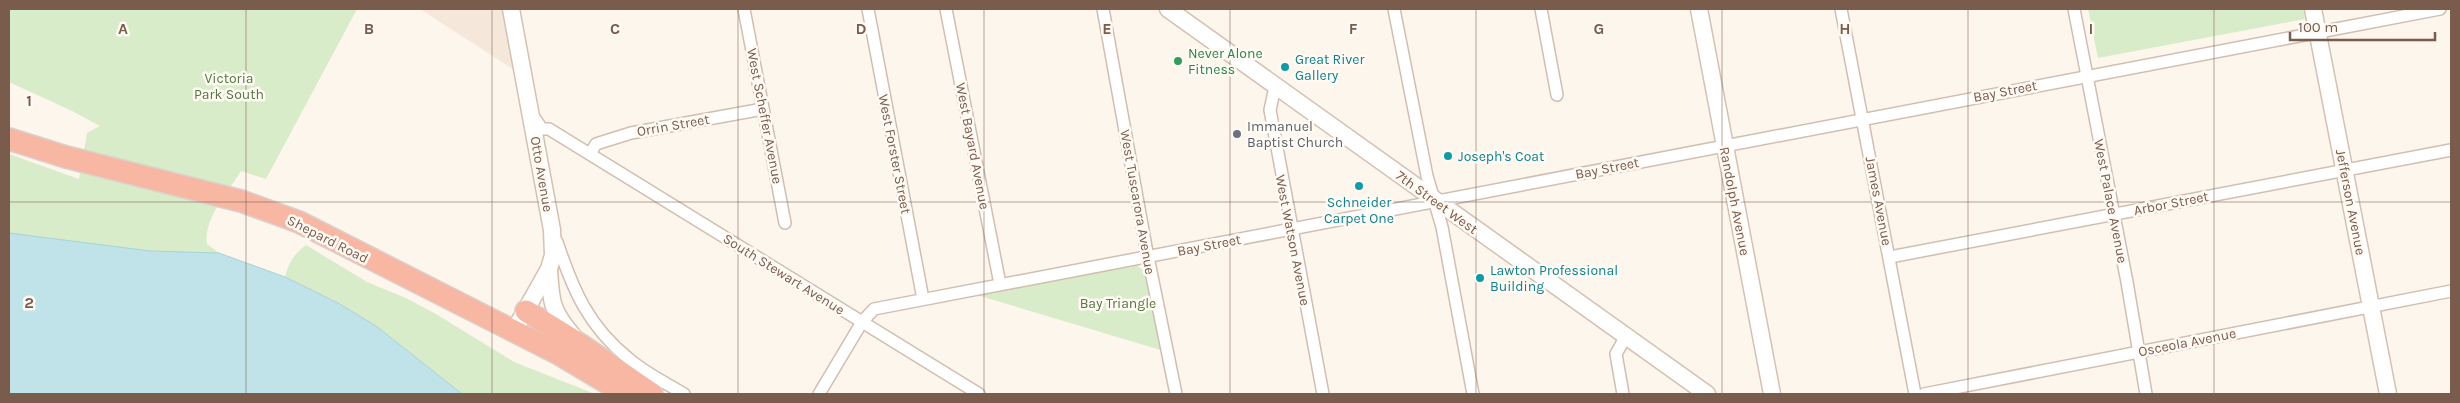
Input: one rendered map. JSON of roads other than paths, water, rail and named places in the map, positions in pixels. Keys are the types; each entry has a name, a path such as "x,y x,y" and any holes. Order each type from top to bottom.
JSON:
{"highway":[{"name":"Shepard Road","path":"9,139 66,157 241,201 299,222 342,246 585,368 626,394"},
{"path":"526,311 581,345 652,394"}],"street":[{"name":"Otto Avenue","path":"511,9 552,230 553,255 549,269 514,331"},
{"name":"West Scheffer Avenue","path":"744,9 785,223"},
{"name":"West Forster Street","path":"868,9 923,299"},
{"name":"West Bayard Avenue","path":"946,9 1000,284"},
{"name":"West Tuscarora Avenue","path":"1103,9 1148,258 1176,394"},
{"name":"7th Street West","path":"1168,9 1707,394"},
{"path":"1394,9 1427,176 1442,227 1473,394"},
{"path":"1541,9 1557,95"},
{"name":"Randolph Avenue","path":"1699,9 1772,394"},
{"name":"James Avenue","path":"1841,9 1915,394"},
{"name":"West Palace Avenue","path":"2074,9 2114,214 2146,394"},
{"name":"Jefferson Avenue","path":"2313,9 2388,394"},
{"name":"Bay Street","path":"819,394 862,322 874,310 1000,284 1148,258 1435,200 2440,9"},
{"name":"West Watson Avenue","path":"1275,87 1270,110 1323,394"},
{"name":"Orrin Street","path":"590,154 596,144 631,133 763,109"},
{"name":"South Stewart Avenue","path":"532,115 542,129 549,129 979,394"},
{"name":"Arbor Street","path":"1890,257 2451,150"},
{"path":"552,230 577,297 593,323 630,360 684,394"},
{"path":"549,269 551,300 556,315 581,345"},
{"name":"Osceola Avenue","path":"1924,394 2451,292"},
{"path":"1623,394 1616,354 1626,336"}],"water":[{"path":"9,233 150,251 219,253 285,277 338,303 376,326 462,394 9,394"}],"place":[{"name":"Never Alone Fitness","path":"1178,61"},
{"name":"Great River Gallery","path":"1285,67"},
{"name":"Immanuel Baptist Church","path":"1237,134"},
{"name":"Joseph's Coat","path":"1448,156"},
{"name":"Schneider Carpet One","path":"1359,186"},
{"name":"Lawton Professional Building","path":"1480,278"}],"park label":[{"name":"Victoria Park South","path":"229,86"},
{"name":"Bay Triangle","path":"1118,303"}]}
